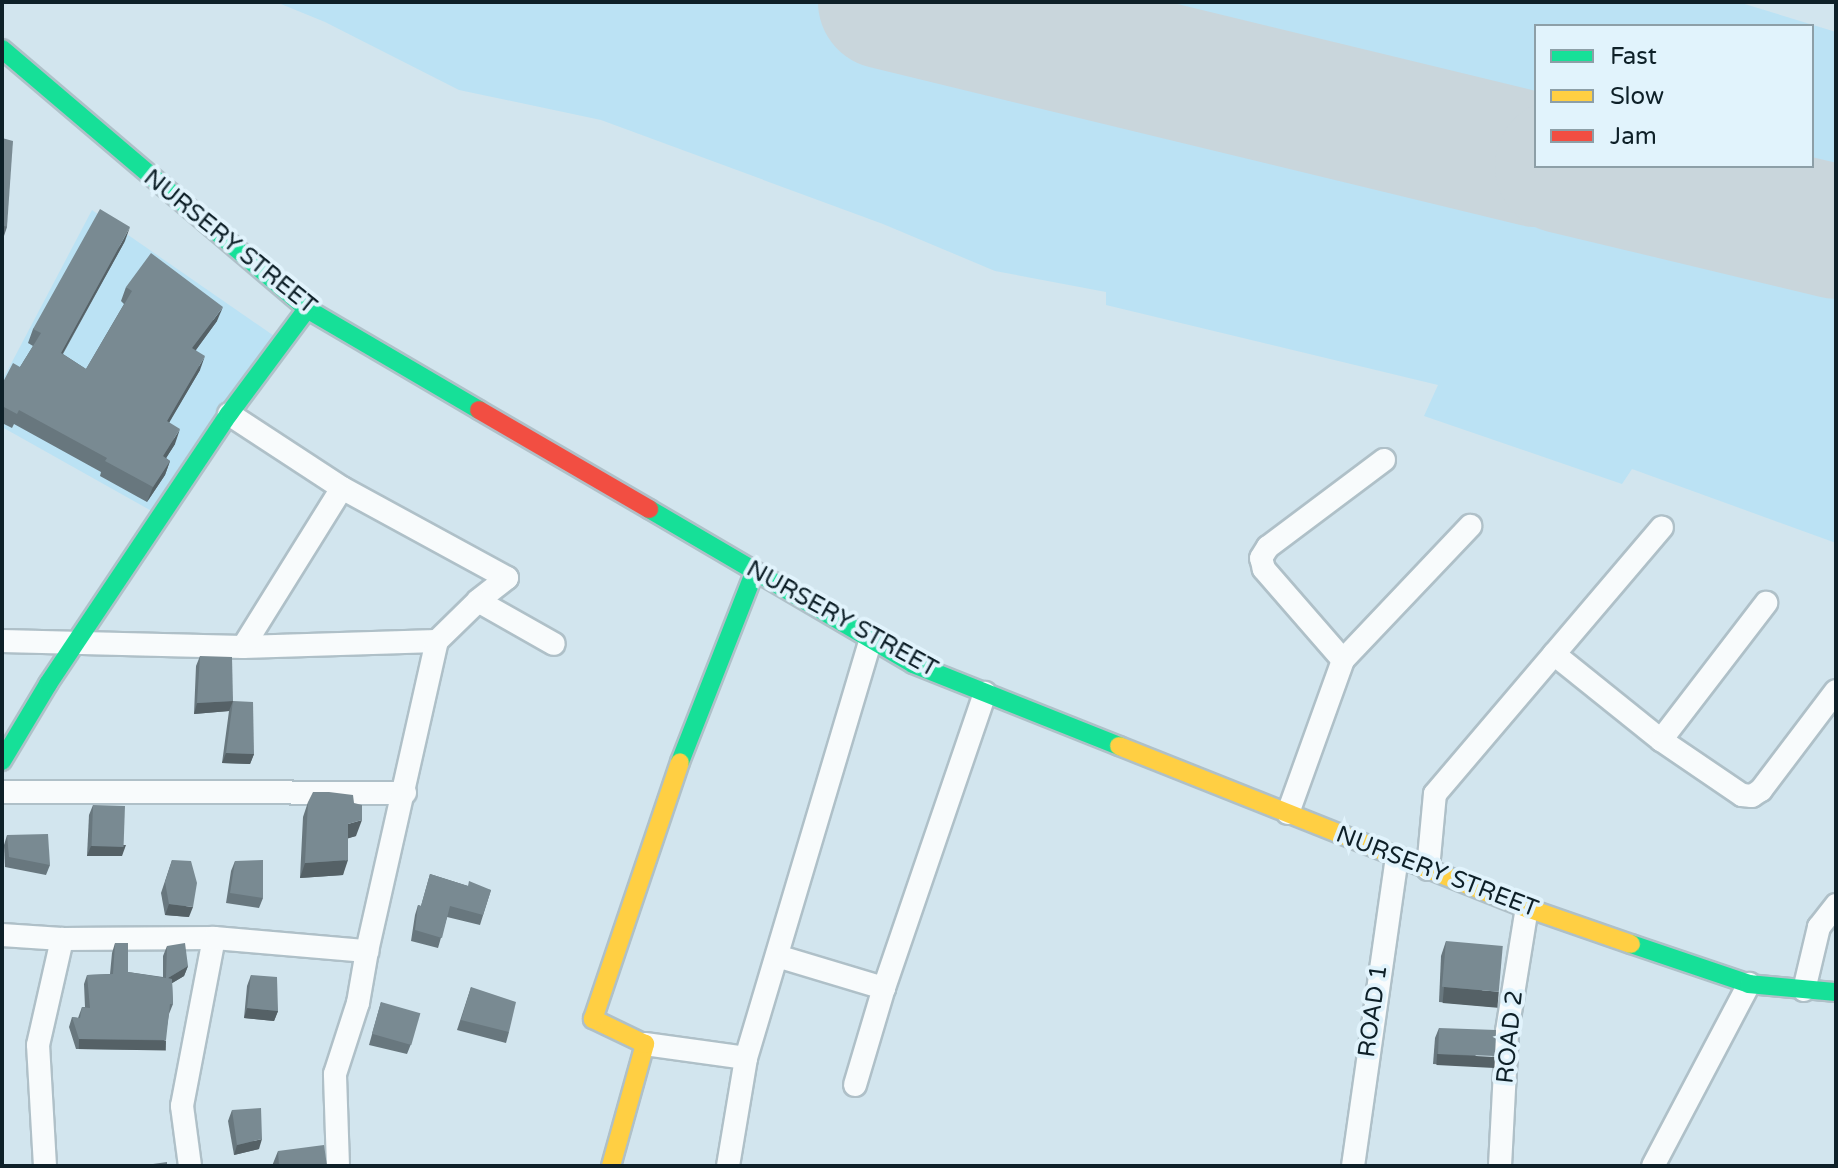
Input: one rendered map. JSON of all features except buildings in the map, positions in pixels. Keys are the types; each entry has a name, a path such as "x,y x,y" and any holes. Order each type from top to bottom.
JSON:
{"main road":[{"name":"NURSERY STREET","path":"2,49 307,309 913,664 1527,908 1749,984 1836,992"},
{"path":"2,761 75,645 229,414 307,309"},
{"path":"611,1166 645,1044 593,1019 681,760 755,571"}],"street":[{"path":"229,414 342,488 507,578 437,641 358,1003 335,1074 338,1166"},
{"path":"1343,660 1264,569 1261,558 1268,547 1384,460"},
{"path":"243,647 342,488"},
{"path":"1288,813 1343,660 1470,526"},
{"path":"1428,869 1435,794 1662,527"},
{"path":"478,601 554,644"},
{"path":"1661,740 1766,603"},
{"path":"728,1166 746,1058 871,639"},
{"path":"2,641 243,647 437,641"},
{"path":"1554,654 1661,740 1742,795 1752,796 1761,790 1836,691"},
{"path":"855,1085 884,988 985,693"},
{"path":"2,792 405,793"},
{"name":"ROAD 1","path":"1353,1166 1397,857"},
{"path":"1804,990 1819,927 1836,905"},
{"name":"ROAD 2","path":"1500,1166 1507,1031 1527,908"},
{"path":"2,935 62,939 214,938 367,951"},
{"path":"190,1166 182,1106 214,938"},
{"path":"45,1166 38,1045 62,939"},
{"path":"777,956 884,988"},
{"path":"1653,1166 1749,984"},
{"path":"645,1044 746,1058"}],"shaded area":[{"path":"276,2 1738,2 1810,24 1534,24 1534,168 1814,168 1814,25 1836,32 1836,543 1632,469 1622,484 1424,416 1438,385 1106,305 1106,292 995,271 883,224 601,120 459,90 325,22"},
{"path":"92,210 277,338 157,514 2,427 2,381"}],"taxiway":[{"path":"1147,2 1164,58 1175,72"},
{"path":"1109,56 1139,32 1148,4"}],"runway":[{"path":"885,2 1534,160"},
{"path":"1570,168 1836,232"}],"traffic: fast":[{"path":"2,49 307,309 479,410"},
{"path":"2,761 48,684 229,414 307,309"},
{"path":"649,509 913,664 1119,746"},
{"path":"680,762 755,571"},
{"path":"1631,944 1749,984 1836,992"}],"traffic: slow":[{"path":"1119,746 1527,908 1631,944"},
{"path":"611,1166 645,1044 593,1019 680,762"}],"traffic: jam":[{"path":"479,410 649,509"}]}
